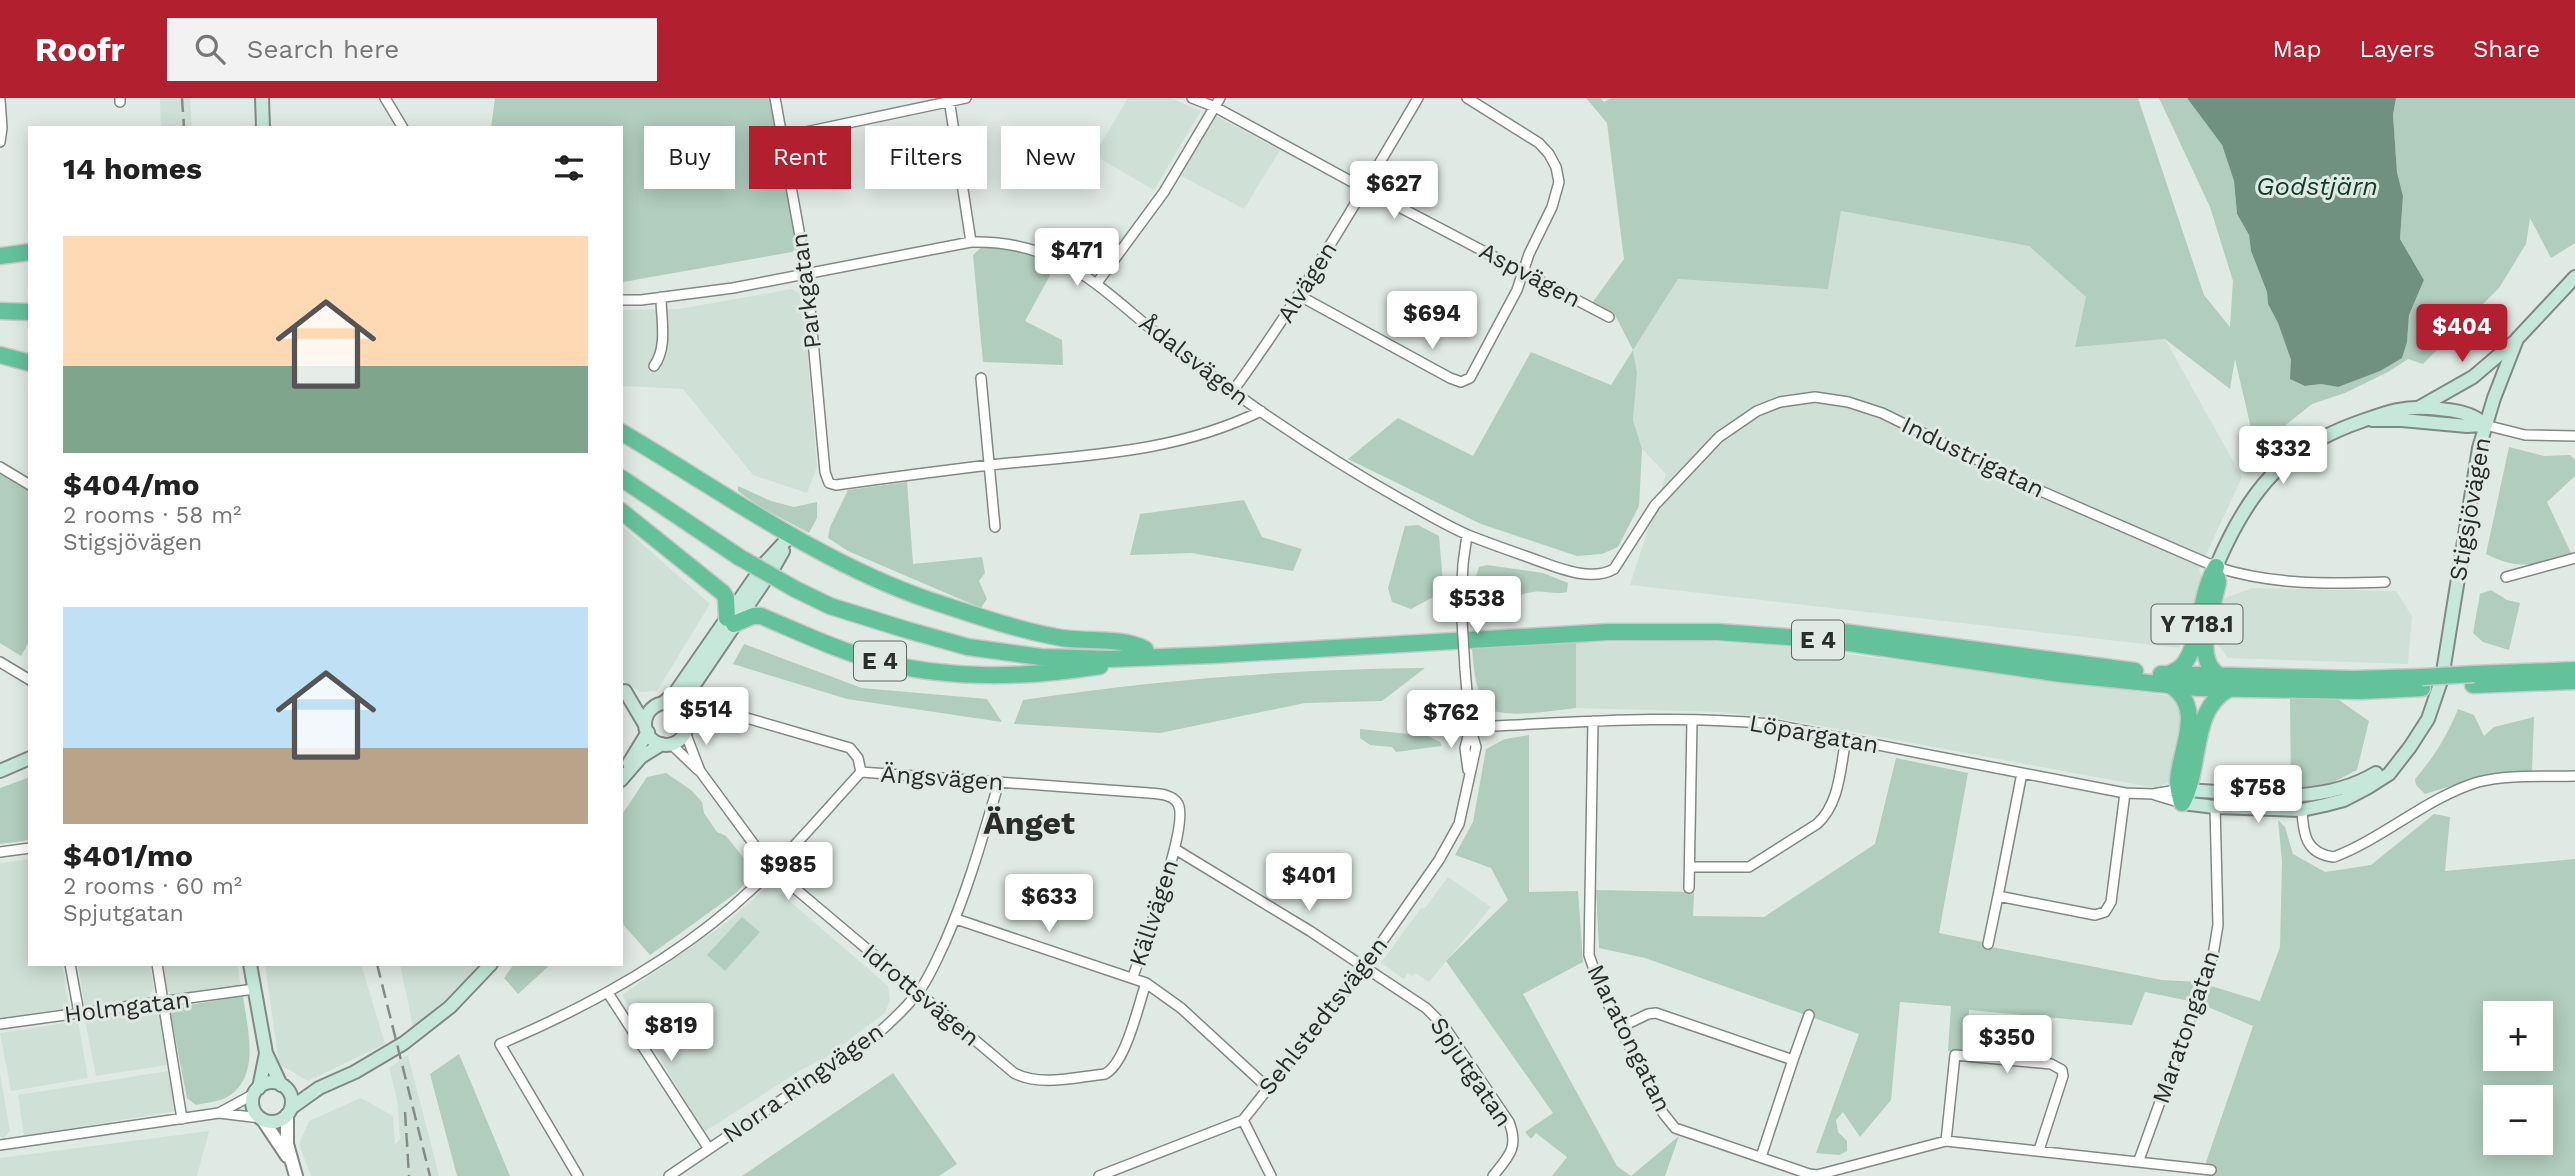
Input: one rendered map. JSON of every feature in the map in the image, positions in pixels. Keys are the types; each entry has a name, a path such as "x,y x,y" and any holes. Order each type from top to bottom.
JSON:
{"highway":[{"path":"0,256 28,252"},
{"path":"0,311 28,312"},
{"path":"0,355 28,362"},
{"name":"E 4","path":"623,433 791,535 880,581 1021,629 1062,638 1132,643 1145,649"},
{"name":"E 4","path":"623,479 739,556 830,606 968,646 1019,655 1062,659 1213,655 1628,631 1718,632 1829,640 2061,674 2225,682 2354,679 2422,682 2575,681"},
{"path":"623,512 723,593 730,621"},
{"name":"Y 718.1","path":"2169,680 2187,659 2207,582 2216,567"},
{"name":"Y 718.1","path":"2216,567 2218,582 2204,649 2209,667 2225,682"},
{"name":"E 4","path":"730,621 761,617 875,660 953,675 996,676 1078,670 1106,665 1126,657"},
{"name":"E 4","path":"908,630 1035,647 1145,649 1623,622 1703,622 1857,633 2109,668 2169,680"},
{"name":"E 4","path":"2473,680 2575,670"},
{"path":"2169,680 2185,698 2189,712 2183,794"},
{"path":"2183,794 2204,716 2225,682"}],"main road":[{"path":"262,98 263,126"},
{"name":"Stigsjövägen","path":"2183,794 2215,807 2302,810 2344,800 2389,774 2401,759 2428,719 2442,678 2468,508 2485,425 2516,340 2575,277"},
{"path":"2420,407 2473,377 2516,340"},
{"name":"Y 718.1","path":"2216,567 2240,516 2269,476 2307,444 2340,428 2392,410 2420,407 2471,414 2485,425"},
{"name":"Y 718.1","path":"2365,420 2485,425"},
{"path":"683,713 688,694 730,621 765,564 791,535"},
{"path":"623,776 647,729 647,715 679,687 730,621"},
{"path":"623,690 659,704 673,705 683,713 686,722 685,732 680,739 641,757 623,777"},
{"path":"623,690 653,738 666,744"},
{"path":"2,769 28,759"},
{"name":"Stigsjövägen","path":"2183,794 2315,795 2341,790 2401,759"},
{"path":"250,966 266,1054 291,1098 289,1111"},
{"path":"266,1054 253,1107 262,1119 276,1122 319,1088 355,1072 404,1044 450,1007 489,966"},
{"path":"257,1091 271,1083 284,1087 319,1088"}],"street":[{"path":"386,98 403,126"},
{"name":"Parkgatan","path":"775,98 780,126"},
{"path":"832,126 966,98"},
{"name":"Aspvägen","path":"1192,98 1218,103 1365,190 1609,317"},
{"name":"Alvägen","path":"1233,391 1300,296 1418,98"},
{"path":"1300,296 1461,382 1470,378 1517,290 1529,254 1557,193 1559,181 1556,167 1539,143 1467,98"},
{"path":"0,100 0,142"},
{"path":"949,100 971,242"},
{"path":"1097,284 1164,192 1218,103"},
{"name":"Parkgatan","path":"791,189 807,275 825,472 831,484 989,465"},
{"name":"Ådalsvägen","path":"623,300 661,298 807,275 971,242 1023,246 1065,262 1261,411 1378,486 1467,535 1540,561 1593,575 1604,574 1619,563"},
{"path":"654,366 660,354 663,336 661,298"},
{"path":"981,378 995,527"},
{"name":"Industrigatan","path":"1619,563 1655,505 1719,437 1757,411 1780,402 1815,397 1848,402 1882,413 2054,497 2216,567 2238,574 2286,582 2385,582"},
{"path":"989,465 1119,454 1160,446 1235,424 1261,411"},
{"path":"2485,425 2525,435 2575,436"},
{"path":"0,467 28,484"},
{"name":"Sehlstedtsvägen","path":"1098,1176 1243,1121 1365,966 1454,835 1463,812 1476,747 1470,727 1461,604 1467,535"},
{"path":"2506,578 2575,558"},
{"path":"0,662 28,679"},
{"path":"726,712 850,748 858,758 861,772"},
{"path":"1689,888 1692,720"},
{"name":"Löpargatan","path":"1470,727 1593,721 1692,720 1770,724 2125,793 2183,794"},
{"name":"Maratongatan","path":"1593,721 1589,955 1601,990 1663,1113 1675,1128 1817,1175 1946,1142 2139,1160 2211,1170"},
{"name":"Idrottsvägen","path":"685,732 700,771"},
{"path":"1690,867 1749,867 1817,824 1833,803 1846,739"},
{"name":"Idrottsvägen","path":"666,744 700,771 772,869 1014,1073 1024,1078 1051,1080 1105,1074 1117,1065 1146,983"},
{"name":"Ängsvägen","path":"578,1176 500,1044 550,1023 608,992 732,907 772,869 861,772 1171,797 1178,802 1180,812 1175,849"},
{"path":"1988,944 2022,773"},
{"path":"2302,810 2307,844 2324,856 2334,857 2428,805 2480,782 2575,776"},
{"name":"Norra Ringvägen","path":"669,1176 870,1040 919,992 956,919 999,782"},
{"path":"1998,896 2095,915 2105,912 2111,902 2125,793"},
{"name":"Löpargatan","path":"2153,794 2183,794"},
{"name":"Maratongatan","path":"2139,1160 2213,955 2218,925 2215,807"},
{"path":"0,852 28,848"},
{"name":"Spjutgatan","path":"1175,849 1365,966 1436,1016 1509,1122 1514,1135 1508,1157 1493,1176"},
{"name":"Källvägen","path":"1133,977 1175,849"},
{"path":"956,919 1146,983 1181,1008 1268,1088"},
{"path":"70,966 79,1013"},
{"path":"157,966 182,1119"},
{"name":"Holmgatan","path":"0,1024 254,989"},
{"path":"608,992 709,1149"},
{"path":"1621,1027 1656,1013 1793,1060"},
{"path":"1761,1157 1810,1015"},
{"path":"1946,1142 1955,1055 2051,1064 2062,1070 2063,1076 2039,1150"},
{"path":"219,1113 257,1091"},
{"path":"289,1111 287,1144 294,1171"},
{"path":"0,1145 219,1113 262,1119 294,1171"},
{"path":"1243,1121 1271,1176"}],"shaded area":[{"path":"160,98 190,98 192,126 161,126"},
{"path":"495,98 771,98 776,126 749,126 749,189 787,189 797,248 792,252 623,282 623,126 491,126"},
{"path":"1128,98 1170,98 1201,111 1154,190 1100,158 1100,145"},
{"path":"1586,98 1600,98 1604,102 1612,98 2138,98 2204,295 2230,327 2233,281 2210,207 2159,98 2187,98 2222,145 2234,181 2237,214 2249,235 2251,251 2267,292 2268,304 2305,386 2321,384 2338,387 2407,342 2409,315 2424,280 2400,239 2403,196 2397,172 2393,115 2396,98 2575,98 2575,243 2551,258 2530,218 2526,244 2499,288 2423,364 2408,359 2345,393 2312,404 2272,436 2254,441 2235,359 2230,389 2165,339 2075,347 2086,297 2029,246 1841,211 1828,289 1678,279 1633,350 1614,313 1592,303 1624,259 1607,123"},
{"path":"1214,115 1280,150 1244,209 1181,176"},
{"path":"1841,211 2029,246 2086,297 2075,346 2165,339 2242,477 2199,570 2203,582 2179,648 1630,585 1666,474 1642,449 1633,420 1637,373 1633,350 1678,279 1828,289"},
{"path":"983,246 1001,246 1040,256 1054,268 1025,321 1062,340 1063,365 983,362 973,255"},
{"path":"792,289 803,296 817,467 807,493 753,475 683,389 623,386 623,310 679,309"},
{"path":"1633,350 1637,373 1633,420 1642,449 1639,506 1618,547 1602,554 1577,556 1481,524 1348,459 1398,418 1473,456 1531,352 1611,385"},
{"path":"2509,447 2544,456 2570,455 2575,460 2575,476 2547,502 2572,555 2538,563 2519,564 2486,554"},
{"path":"0,472 28,489 28,644 21,656 0,643"},
{"path":"907,482 913,564 982,557 985,573 979,581 987,599 981,608 848,551 828,538 830,527 848,490"},
{"path":"738,486 771,501 794,507 817,502 817,518 809,533 757,505 738,491"},
{"path":"1244,500 1262,537 1302,549 1293,571 1192,553 1130,555 1140,514"},
{"path":"1418,525 1439,536 1444,594 1411,609 1392,602 1388,588 1405,526"},
{"path":"623,527 710,604 657,691 640,692 623,680"},
{"path":"1487,565 1543,573 1568,583 1567,592 1533,592 1493,604 1479,604 1472,589 1479,567"},
{"path":"2252,588 2396,591 2412,616 2408,664 2228,658 2212,637 2220,600"},
{"path":"2491,590 2507,600 2520,603 2509,650 2483,642 2473,633 2480,594"},
{"path":"1698,641 1795,647 2170,696 2184,713 2170,782 2156,788 1776,718 1718,712 1576,708 1576,643"},
{"path":"1576,643 1576,708 1507,713 1491,709 1485,703 1476,680 1472,648"},
{"path":"744,644 862,688 987,699 1002,722 847,699 733,664"},
{"path":"1425,668 1382,701 1305,703 1160,733 1014,724 1023,700 1073,693 1274,673"},
{"path":"2336,698 2369,721 2357,770 2332,783 2291,790 2290,699"},
{"path":"2458,709 2474,715 2484,736 2494,727 2534,717 2532,771 2483,776 2425,794 2416,785 2415,779 2440,746"},
{"path":"1360,729 1428,736 1442,746 1396,752 1392,747 1370,745 1360,738"},
{"path":"1529,735 1529,892 1578,891 1583,962 1523,994 1617,1166 1631,1176 1552,1176 1567,1157 1536,1133 1531,1139 1525,1132 1553,1113 1446,961 1508,900 1491,868 1455,855 1473,822 1486,749 1505,739"},
{"path":"1896,758 1968,773 1939,933 1983,942 1992,947 2162,980 2199,982 2190,1001 2145,992 2132,1025 1969,1010 1966,1051 1948,1051 1951,1006 1900,1002 1891,1100 1860,1137 1843,1112 1836,1120 1838,1132 1847,1141 1847,1151 1839,1155 1816,1153 1859,1034 1645,958 1599,948 1596,890 1694,892 1693,916 1764,917 1875,844"},
{"path":"666,773 691,790 702,802 704,813 717,832 726,836 755,872 736,893 650,955 623,924 623,813 647,777"},
{"path":"28,778 28,840 0,844 0,788"},
{"path":"2434,814 2450,817 2445,871 2575,859 2575,1176 2209,1176 2206,1162 2253,1026 2201,1004 2208,985 2260,1001 2280,947 2282,861 2278,820 2285,827 2293,854 2325,872 2371,865"},
{"path":"28,859 28,966 62,966 69,1008 0,1018 0,863"},
{"path":"1448,877 1491,907 1429,982 1415,973 1413,976 1408,973 1404,979 1381,963 1421,908 1425,908"},
{"path":"770,884 888,986 890,1000 885,1013 825,1058 801,1070 704,1132 622,995 730,920"},
{"path":"742,917 760,932 725,971 707,955"},
{"path":"78,966 150,966 154,989 147,998 85,1008"},
{"path":"163,966 237,966 241,987 174,996 167,990"},
{"path":"265,966 362,966 385,1044 308,1081 279,1064"},
{"path":"400,966 478,966 458,989 413,1027"},
{"path":"513,966 549,966 518,994 504,978"},
{"path":"243,996 249,1038 248,1067 244,1080 236,1091 223,1099 196,1105 187,1098 171,1016 172,1008"},
{"path":"159,1009 167,1065 96,1076 85,1021"},
{"path":"78,1021 88,1078 11,1091 0,1033"},
{"path":"459,1054 510,1176 457,1176 430,1074"},
{"path":"408,1055 439,1176 311,1176 299,1144 309,1121 361,1098 393,1116 395,1145 400,1139 397,1099 389,1068"},
{"path":"168,1071 175,1111 24,1136 18,1095"},
{"path":"893,1073 957,1164 939,1176 742,1176"},
{"path":"0,1074 10,1131 5,1137 0,1137"},
{"path":"209,1131 197,1176 0,1176 0,1158"},
{"path":"1679,1136 1665,1176 1631,1176"}],"water":[{"name":"Godstjärn","path":"2187,98 2396,98 2393,115 2397,172 2403,196 2400,239 2424,280 2409,315 2407,342 2402,358 2380,371 2338,387 2321,384 2305,386 2290,379 2291,360 2268,304 2267,292 2251,251 2249,235 2237,214 2234,181 2222,145"}],"railway":[{"path":"182,98 184,126"},
{"path":"378,966 430,1176"},
{"path":"405,1112 409,1176"}],"district":[{"name":"Änget","path":"1029,823"}]}
